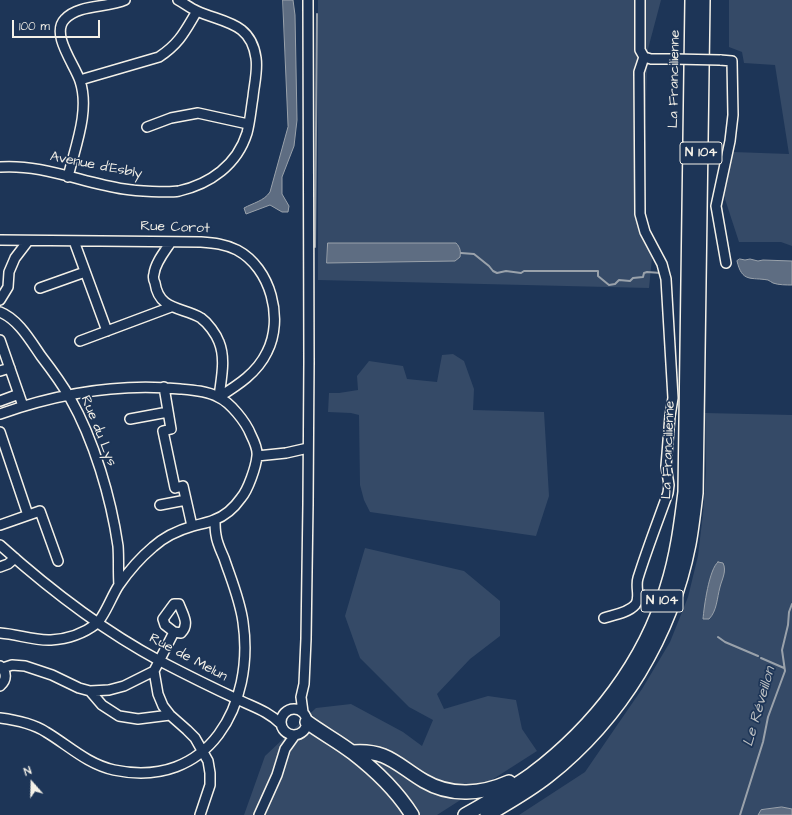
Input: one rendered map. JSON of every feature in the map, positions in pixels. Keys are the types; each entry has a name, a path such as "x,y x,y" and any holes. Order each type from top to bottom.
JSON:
{"highway":[{"name":"La Francilienne","path":"465,815 532,774 560,751 585,726 616,690 627,674 649,634 667,589 678,542 685,484 692,0"},
{"name":"La Francilienne","path":"487,815 547,777 576,751 614,710 636,680 658,638 675,598 684,568 696,493 703,0"},
{"path":"302,725 320,732 352,752 387,784 412,815"},
{"path":"352,752 373,752 382,754 434,787 457,792 478,792 498,787 544,763"}],"street":[{"path":"68,176 83,114 84,96 80,80 61,40 60,29 63,20 78,10 116,4 125,0"},
{"name":"Avenue d'Esbly","path":"0,167 15,166 36,168 125,189 178,191 203,183 224,170 240,149 247,133 256,71 256,59 251,42 246,33 239,27 197,10 178,0"},
{"path":"259,815 277,775 285,749 302,725 302,697 306,639 309,337 308,0"},
{"path":"640,0 640,50 644,57 651,59 732,61 733,115 730,141 716,206 726,263"},
{"path":"80,80 160,57 182,37 197,10"},
{"path":"604,618 626,611 632,608 636,603 638,598 636,582 668,493 669,485 666,466 673,398 666,280 662,264 645,232 640,214 639,72 644,57"},
{"path":"147,127 171,118 198,113 248,124"},
{"name":"Rue Corot","path":"0,240 201,242 222,244 238,251 250,260 259,270 269,288 275,317 273,338 259,365 247,379 219,397"},
{"path":"0,300 8,287 9,272 15,258 28,241"},
{"path":"74,241 107,331"},
{"path":"170,242 159,260 154,274 156,290 162,300 171,307 200,318 211,328 219,342 223,357 219,397"},
{"path":"40,288 85,272"},
{"path":"80,341 171,307"},
{"name":"Rue du Lys","path":"0,312 14,321 30,339 68,395 83,424 104,482 111,509 118,547 119,585"},
{"path":"0,340 23,406"},
{"path":"0,371 10,368"},
{"path":"0,414 23,406 68,395 123,388 164,388 197,391 219,397 243,419 255,445 257,456 249,484 242,497 230,512 215,520 192,526 171,534 153,546 119,585 97,623 81,633 66,638 50,640 0,633"},
{"path":"164,388 171,429 163,431 175,488 183,486 192,526"},
{"path":"0,401 19,394"},
{"path":"130,419 168,412"},
{"path":"0,432 28,515"},
{"path":"257,456 286,453 308,448"},
{"path":"160,505 186,500"},
{"path":"0,526 40,511 58,561"},
{"path":"0,718 33,725 94,763 113,770 131,773 153,772 170,769 183,764 202,752 214,741 225,727 237,700 244,666 246,645 243,620 238,598 216,536 215,520"},
{"name":"Rue de Melun","path":"0,545 33,574 97,623 159,660 237,700 268,713 283,728"},
{"path":"0,567 8,564 15,558"},
{"path":"174,632 154,671 158,694 163,706 170,715 195,738 208,761 210,780 200,815"},
{"path":"0,686 6,677 1,667 12,665 25,666 52,675 79,688 90,691 109,690 124,686 154,671"},
{"path":"90,691 102,705 119,716 138,719 170,715"},
{"path":"285,749 282,718 302,697"},
{"name":"Rue de Melun","path":"268,713 289,711 302,725"},
{"path":"283,728 292,735 302,725"}],"shaded area":[{"path":"283,0 293,0 295,15 297,120 294,146 282,177 282,194 289,206 288,212 282,212 270,205 246,214 244,208 262,200 270,192 288,127"},
{"path":"318,0 661,0 648,49 641,223 652,258 649,288 318,280"},
{"path":"729,0 792,0 792,246 781,242 739,242 724,196 733,152 789,154 775,65 744,63 742,52 729,47"},
{"path":"328,243 456,243 460,251 460,257 455,261 327,263"},
{"path":"740,259 758,261 792,261 792,285 777,284 768,280 748,278 739,268 737,261"},
{"path":"453,354 464,361 474,389 473,410 544,412 549,496 536,536 370,512 364,500 360,485 359,415 351,413 328,412 329,393 358,390 357,376 369,361 403,366 407,379 437,382 442,355"},
{"path":"705,413 792,415 792,815 519,815 585,772 642,689 670,642 688,597 698,556 706,471"},
{"path":"365,548 464,571 500,601 500,636 470,659 437,694 444,709 488,696 516,700 522,729 537,751 437,815 244,815 265,756 316,708 351,704 403,732 422,746 433,720 409,707 360,658 345,616"},
{"path":"718,562 723,563 724,575 714,612 709,619 703,619 712,572"},
{"path":"782,807 792,809 792,815 758,815 761,810"}],"waterway":[{"path":"315,247 317,14"},
{"path":"461,253 474,254 497,273 506,271 521,273 524,271 598,271 598,276 609,285 615,284 619,280 630,281 633,278 643,277 644,273 647,272 661,273"},
{"name":"Le Réveillon","path":"740,815 763,742 768,717 785,671 782,650 788,625 789,612 792,604"},
{"path":"718,637 725,642 758,656"},
{"path":"761,658 784,668"}]}
